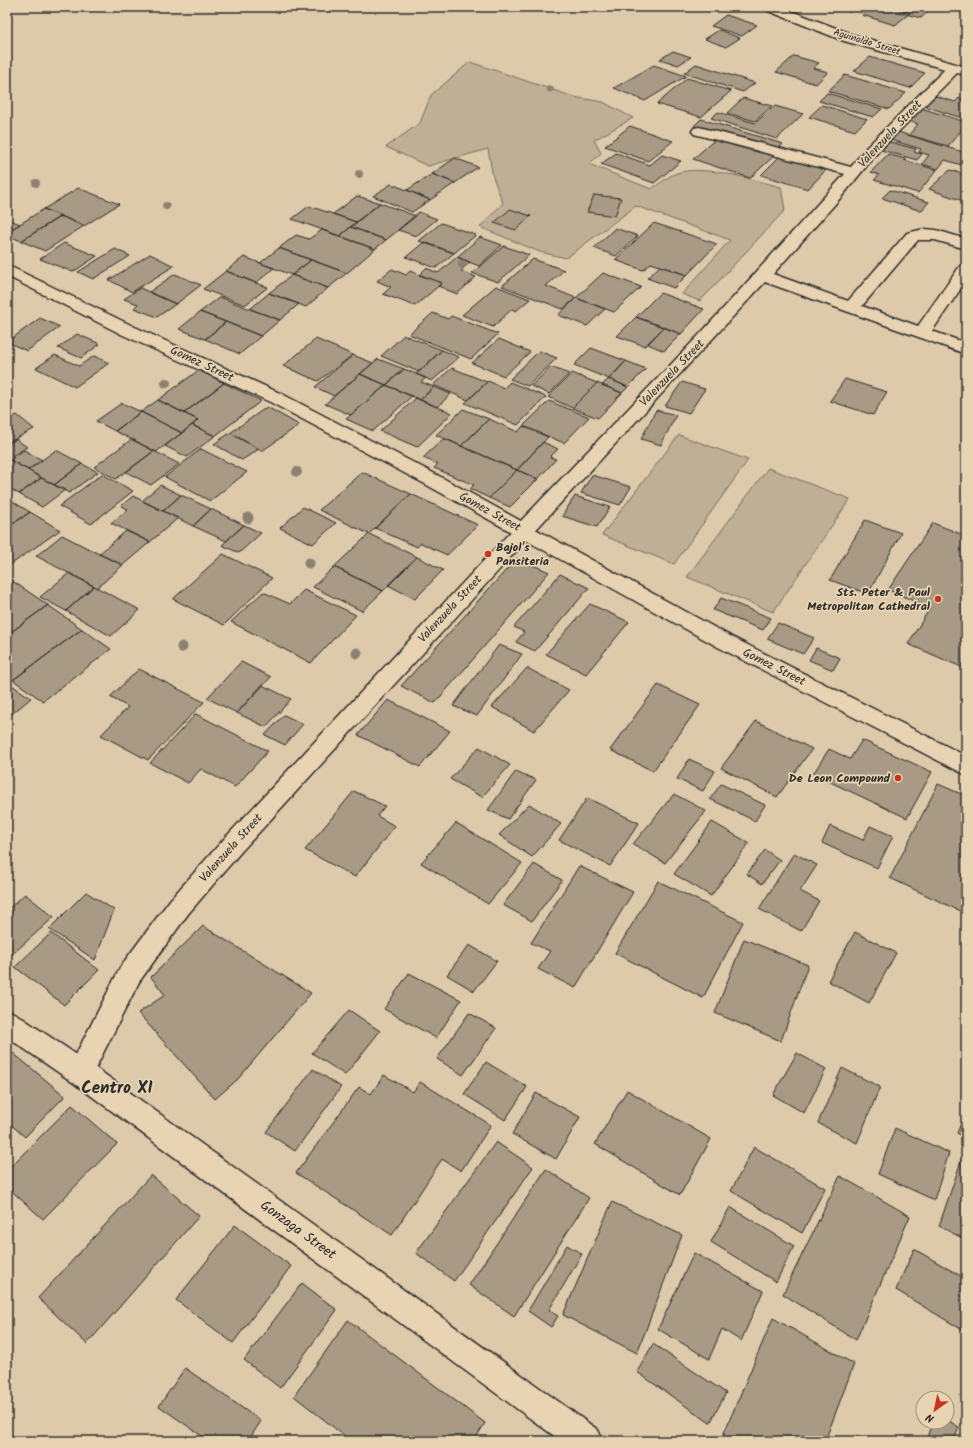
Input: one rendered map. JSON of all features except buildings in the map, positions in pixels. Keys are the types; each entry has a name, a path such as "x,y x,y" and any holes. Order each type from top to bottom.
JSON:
{"street":[{"name":"Aguinaldo Street","path":"770,7 849,38 960,70"},
{"name":"Valenzuela Street","path":"80,1072 130,974 179,907 232,846 523,531 763,276 900,120 960,70"},
{"path":"699,130 854,172"},
{"path":"851,308 913,236 924,234 936,235 966,244"},
{"path":"922,333 966,269"},
{"name":"Gomez Street","path":"7,270 129,331 276,398 432,480 725,642 966,766"},
{"path":"763,276 966,349"},
{"name":"Gonzaga Street","path":"7,1022 80,1072 587,1441"}],"shaded area":[{"path":"470,62 574,97 603,102 633,118 594,140 601,153 589,164 651,189 672,175 683,171 711,171 741,177 781,187 785,210 700,301 682,294 730,240 636,206 566,258 540,252 480,227 503,203 493,177 488,149 428,166 386,147 420,123 431,95"},
{"path":"679,435 748,460 674,564 602,535"},
{"path":"768,468 850,499 773,612 687,577"}],"place":[{"name":"Bajol's Pansiteria","path":"488,554"},
{"name":"Sts. Peter & Paul Metropolitan Cathedral","path":"938,599"},
{"name":"De Leon Compound","path":"898,778"}],"district":[{"name":"Centro XI","path":"117,1088"}]}
